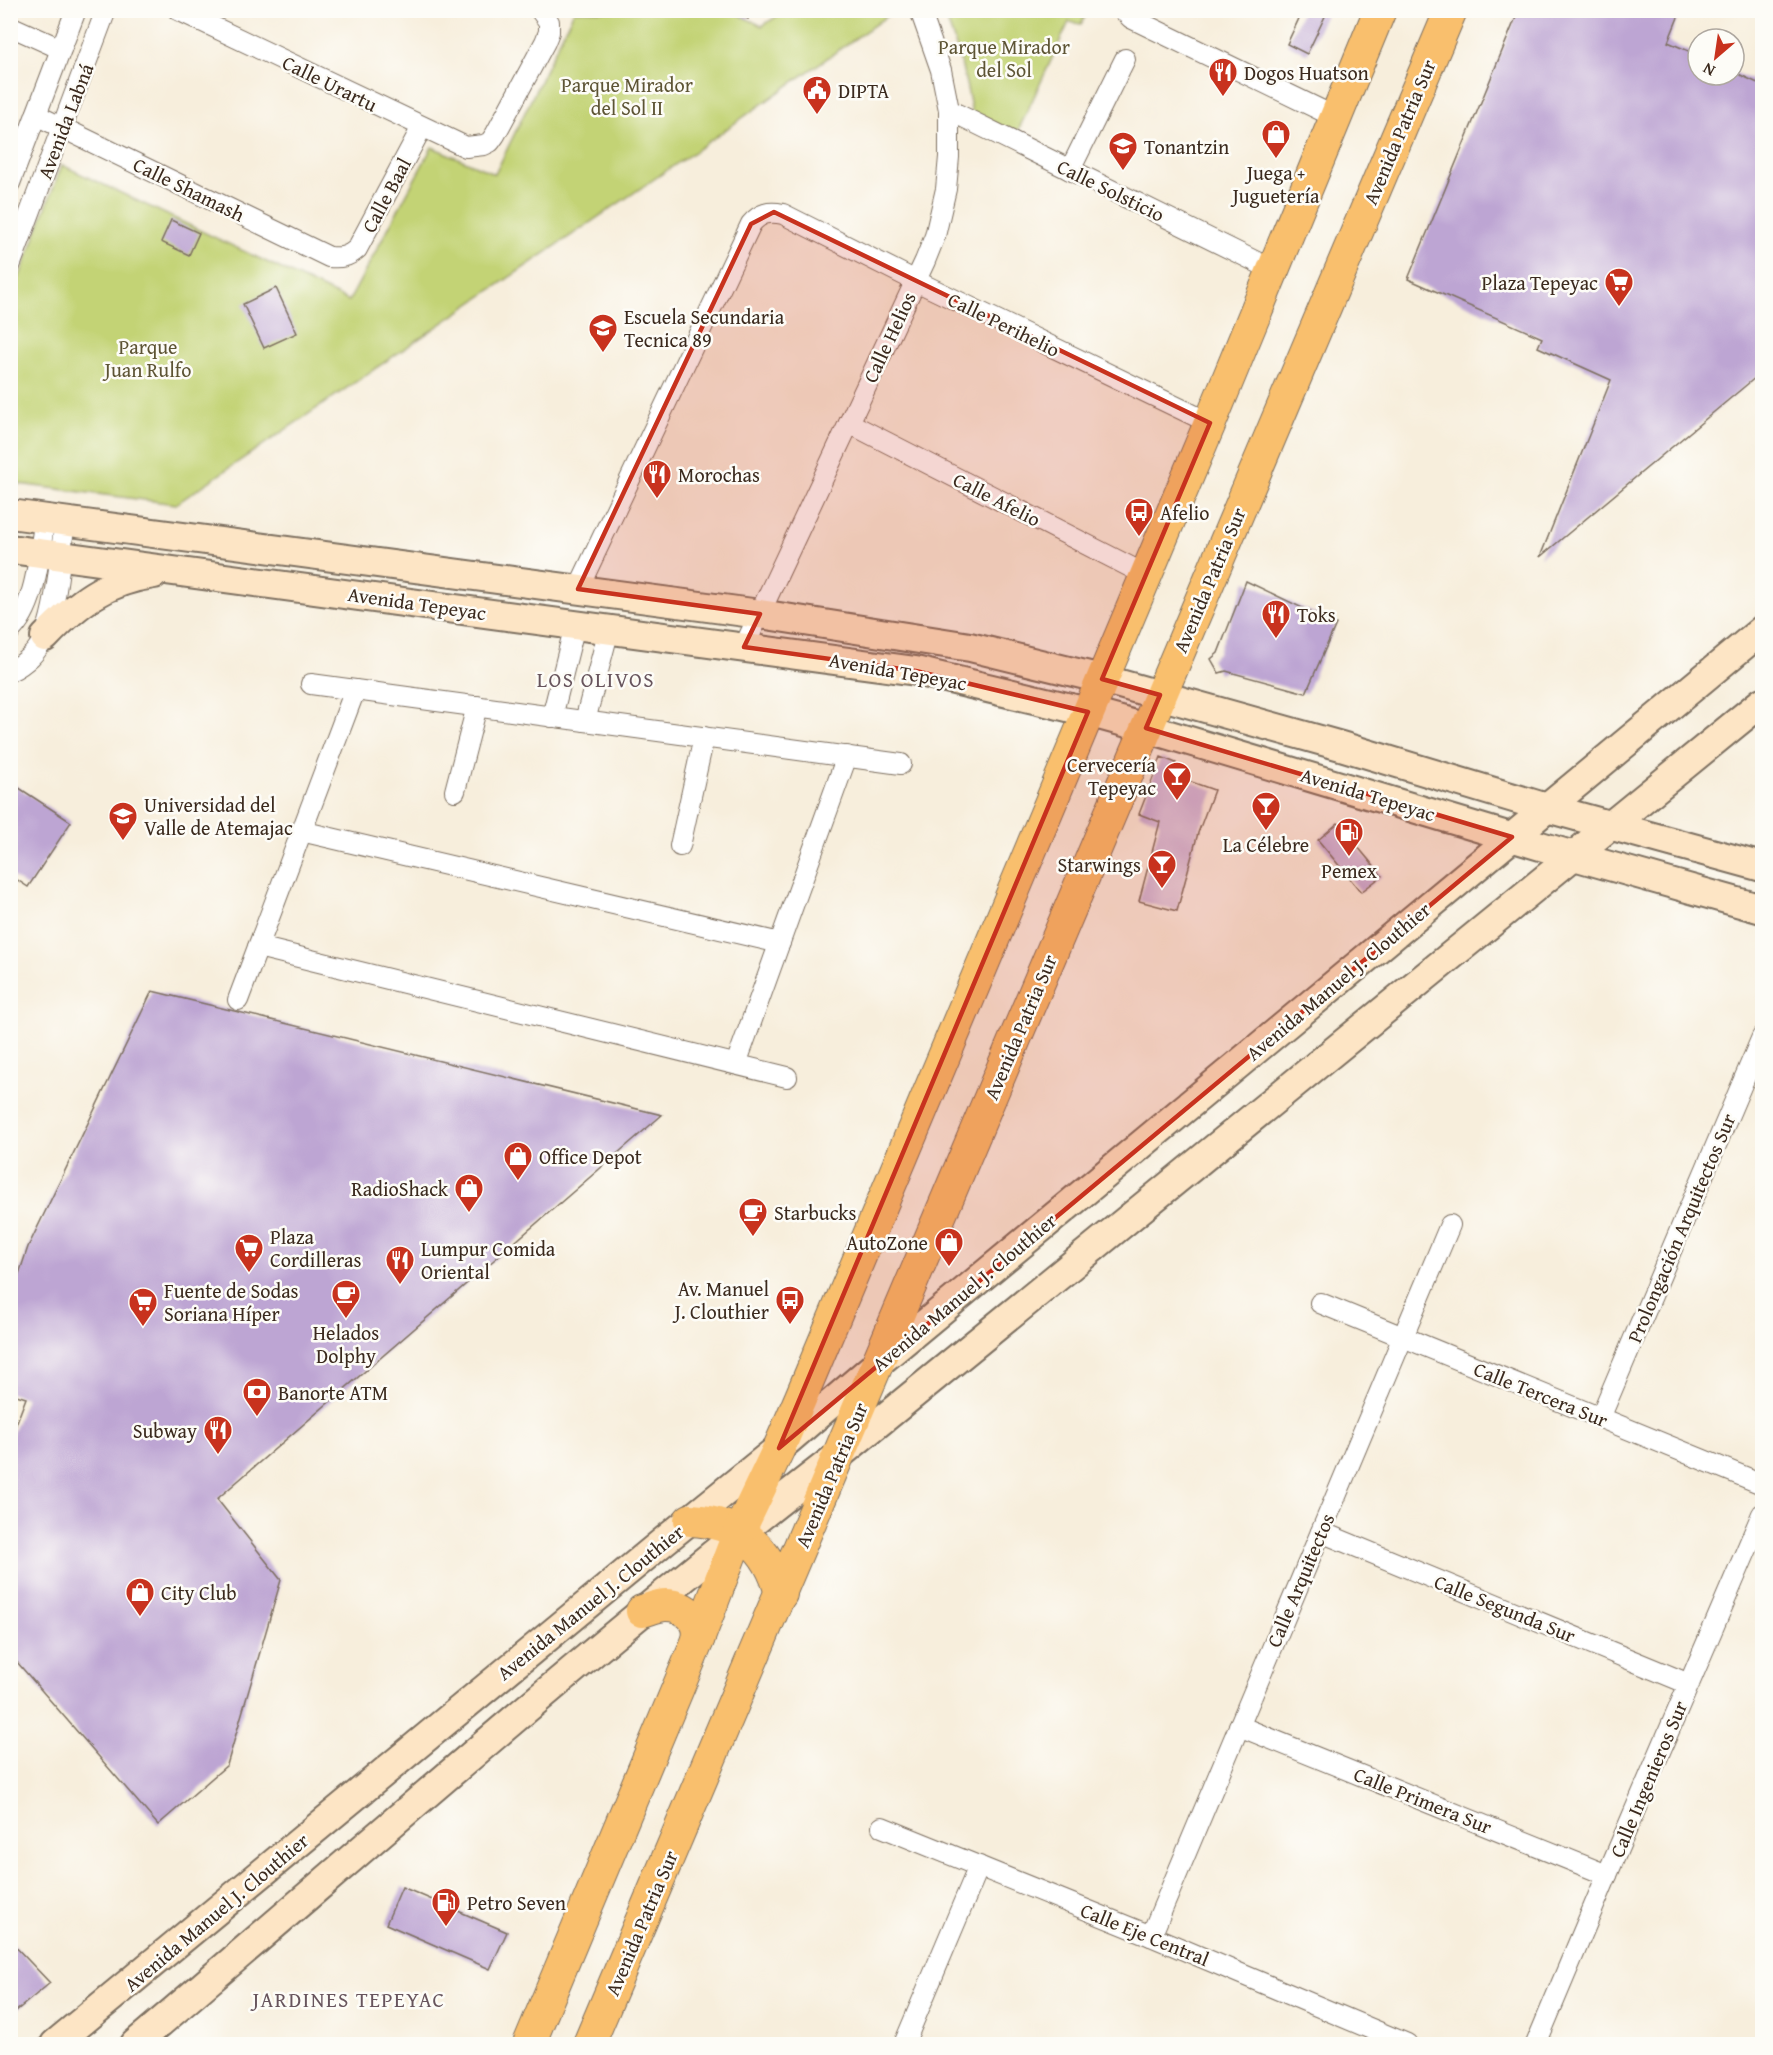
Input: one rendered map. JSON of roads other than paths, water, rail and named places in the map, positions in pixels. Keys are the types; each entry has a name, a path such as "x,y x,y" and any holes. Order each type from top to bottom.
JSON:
{"main road":[{"path":"529,2044 698,1640 739,1532 779,1448 1210,423 1380,10"},
{"name":"Avenida Patria Sur","path":"589,2044 1451,10"},
{"name":"Avenida Tepeyac","path":"36,517 760,614 970,647 1102,678 1547,808 1762,867"},
{"name":"Avenida Tepeyac","path":"32,551 916,671 1146,728 1574,856 1762,909"},
{"path":"45,637 67,614 90,596 113,584 134,577 180,571"},
{"name":"Avenida Manuel J. Clouthier","path":"55,2044 779,1448 1762,630"},
{"name":"Avenida Manuel J. Clouthier","path":"135,2044 642,1611 839,1455 1613,826 1762,702"},
{"path":"690,1520 716,1522 739,1532 763,1553 771,1565 781,1594"},
{"path":"642,1611 668,1605 684,1610 697,1623 700,1632 698,1640"}],"street":[{"name":"Avenida Labná","path":"10,183 76,10"},
{"name":"Avenida Labná","path":"10,266 106,10"},
{"name":"Calle Urartu","path":"178,10 466,147 484,145 490,142 495,135 545,42 549,32 545,16"},
{"name":"Calle Helios","path":"744,647 935,236 946,189 950,110 941,70 920,10"},
{"path":"1123,10 1131,18 1335,117"},
{"path":"10,26 61,49"},
{"path":"1070,170 1125,59"},
{"name":"Calle Solsticio","path":"950,110 1273,270"},
{"name":"Calle Shamash","path":"36,115 329,257 344,257"},
{"name":"Calle Baal","path":"344,257 357,249 422,127"},
{"name":"Calle Perihelio","path":"578,589 751,224 765,213 783,214 1210,423"},
{"name":"Calle Afelio","path":"849,423 1146,575"},
{"path":"10,631 23,615 30,598 36,517"},
{"path":"10,671 33,654 45,637 51,613 32,551"},
{"path":"552,717 575,625"},
{"path":"585,721 609,629"},
{"path":"312,684 901,764"},
{"path":"238,1000 355,690"},
{"path":"455,791 477,706"},
{"path":"680,846 704,737"},
{"path":"736,1064 847,756"},
{"path":"301,831 780,943"},
{"path":"258,947 788,1077"},
{"name":"Prolongación Arquitectos Sur","path":"1600,1418 1762,1037"},
{"name":"Calle Arquitectos","path":"1151,1936 1450,1225"},
{"name":"Calle Tercera Sur","path":"1320,1303 1762,1484"},
{"name":"Calle Ingenieros Sur","path":"1536,2044 1762,1514"},
{"name":"Calle Segunda Sur","path":"1321,1532 1689,1684"},
{"name":"Calle Primera Sur","path":"1239,1726 1607,1875"},
{"name":"Calle Eje Central","path":"882,1827 1151,1936 1407,2044"},
{"path":"904,2044 979,1866"}],"place":[{"name":"Dogos Huatson","path":"1223,98"},
{"name":"DIPTA","path":"817,116"},
{"name":"Juega + Juguetería","path":"1276,160"},
{"name":"Tonantzin","path":"1123,172"},
{"name":"Plaza Tepeyac","path":"1619,308"},
{"name":"Escuela Secundaria Tecnica 89","path":"603,354"},
{"name":"Morochas","path":"657,500"},
{"name":"Afelio","path":"1139,538"},
{"name":"Toks","path":"1276,640"},
{"name":"Cervecería Tepeyac","path":"1177,802"},
{"name":"La Célebre","path":"1266,832"},
{"name":"Universidad del Valle de Atemajac","path":"123,842"},
{"name":"Pemex","path":"1349,858"},
{"name":"Starwings","path":"1162,890"},
{"name":"Office Depot","path":"518,1182"},
{"name":"RadioShack","path":"469,1214"},
{"name":"Starbucks","path":"753,1238"},
{"name":"AutoZone","path":"949,1268"},
{"name":"Plaza Cordilleras","path":"249,1274"},
{"name":"Lumpur Comida Oriental","path":"400,1286"},
{"name":"Helados Dolphy","path":"346,1320"},
{"name":"Av. Manuel J. Clouthier","path":"790,1326"},
{"name":"Fuente de Sodas Soriana Híper","path":"143,1328"},
{"name":"Banorte ATM","path":"257,1418"},
{"name":"Subway","path":"218,1456"},
{"name":"City Club","path":"140,1618"},
{"name":"Petro Seven","path":"446,1928"}],"district":[{"name":"LOS OLIVOS","path":"596,679"},
{"name":"JARDINES TEPEYAC","path":"349,1999"}],"park label":[{"name":"Parque Mirador del Sol","path":"1004,58"},
{"name":"Parque Mirador del Sol II","path":"627,96"},
{"name":"Parque Juan Rulfo","path":"148,358"}]}
